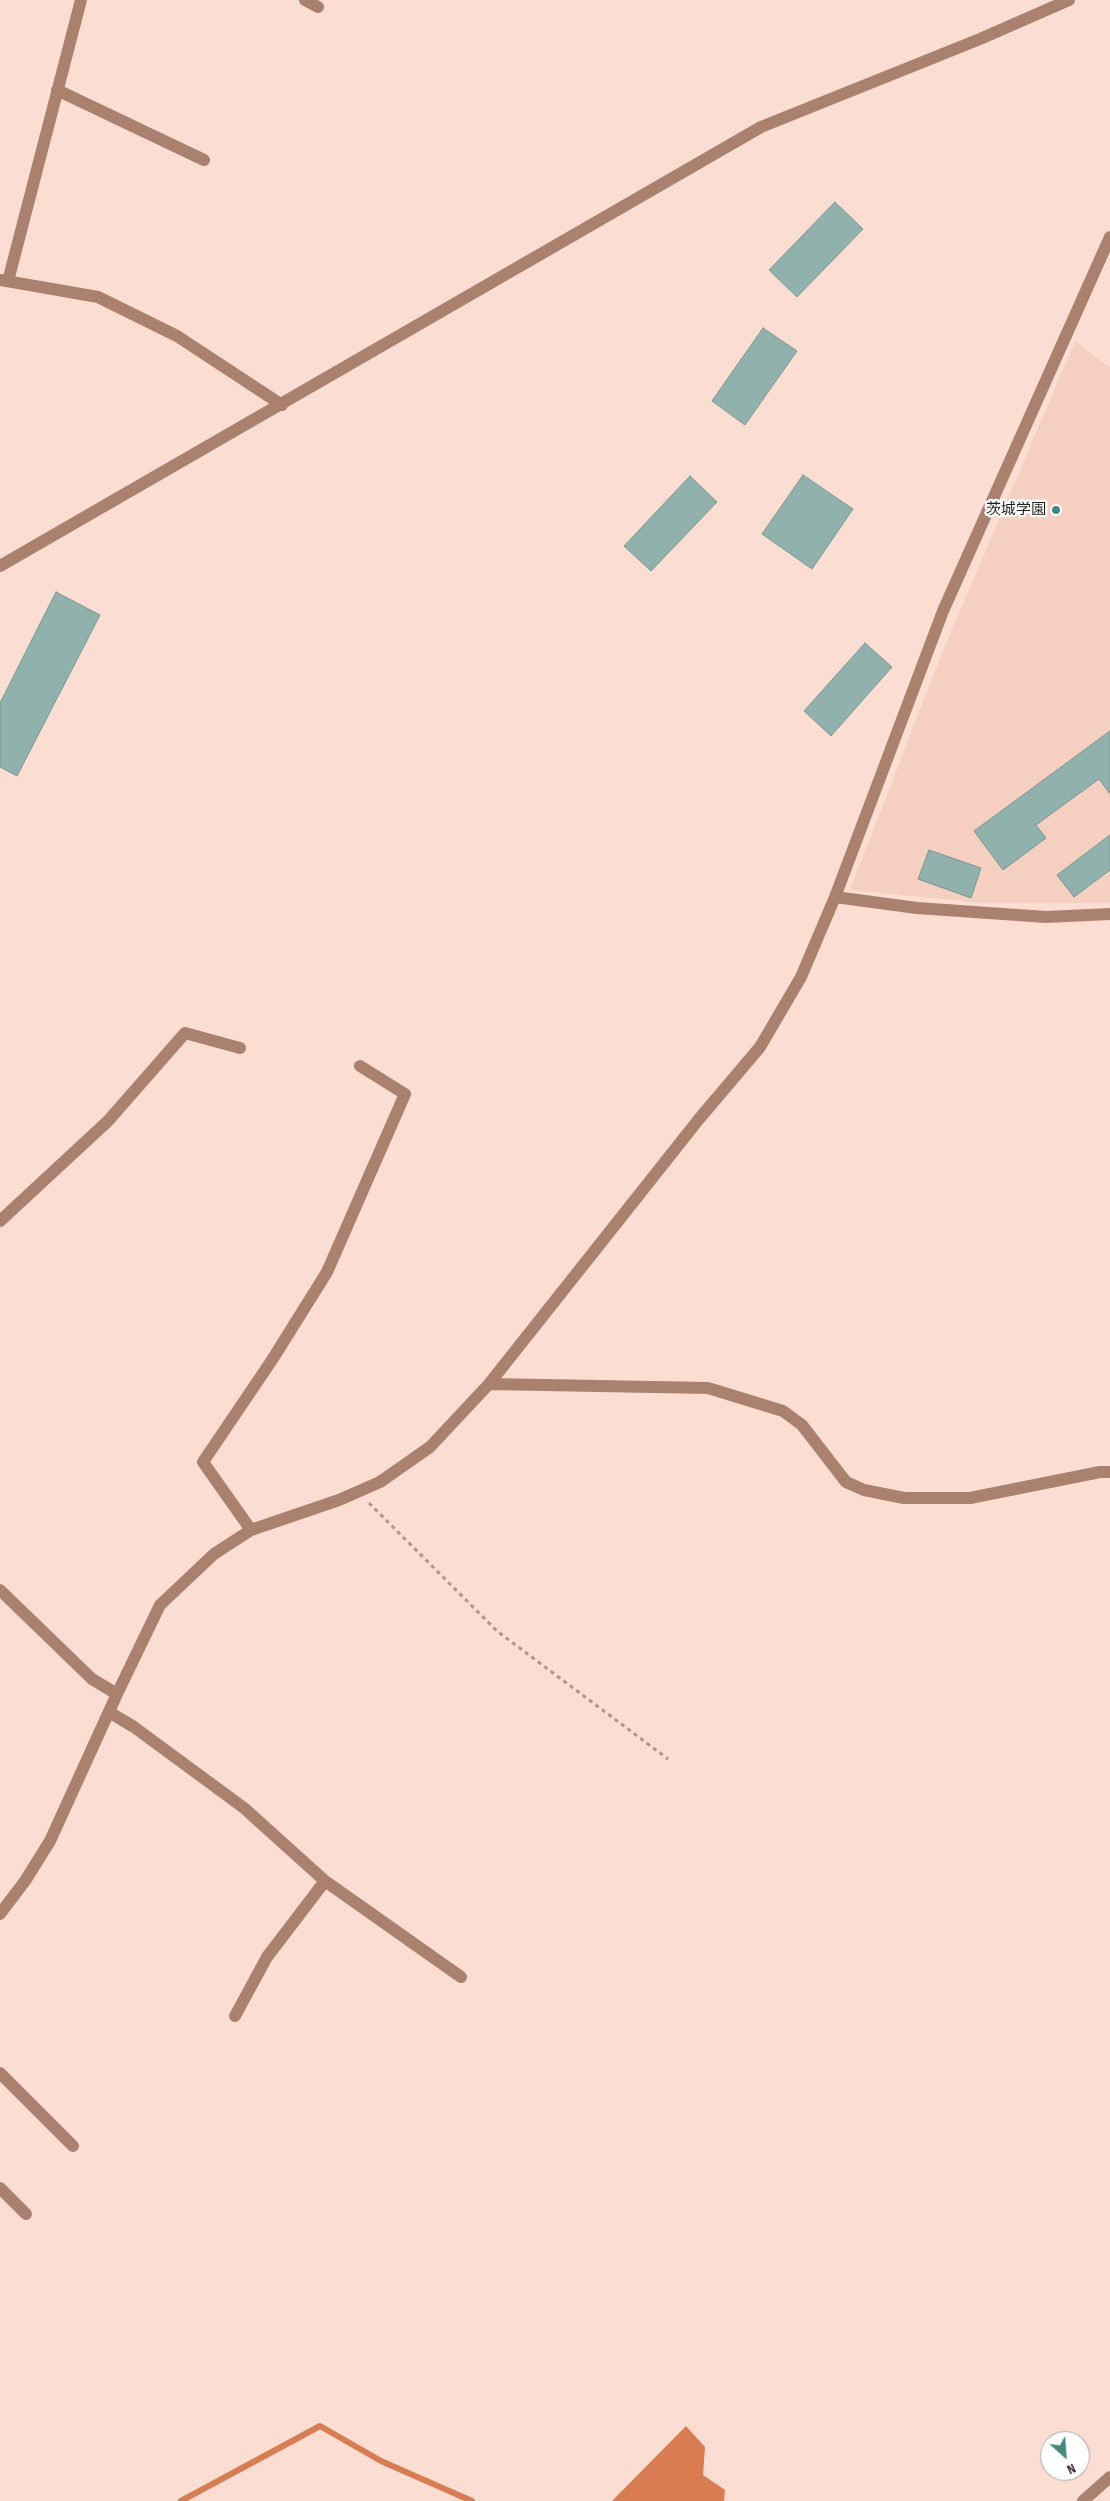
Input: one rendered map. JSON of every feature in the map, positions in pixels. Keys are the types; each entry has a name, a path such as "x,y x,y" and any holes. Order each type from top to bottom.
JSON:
{"street":[{"path":"81,0 4,281 98,297 177,336 282,405"},
{"path":"305,0 318,7"},
{"path":"0,566 282,405 760,127 980,39 1069,0"},
{"path":"57,90 204,160"},
{"path":"0,1914 26,1881 50,1841 116,1694 160,1605 214,1554 251,1530 358,1492 380,1482 430,1447 489,1384 699,1118 760,1048 801,977 835,897 943,611 1110,237"},
{"path":"835,897 917,908 1046,917 1110,914"},
{"path":"0,1221 108,1121 185,1033 240,1048"},
{"path":"251,1530 203,1462 272,1360 327,1272 405,1094 360,1066"},
{"path":"489,1384 708,1388 783,1411 802,1425 846,1482 864,1490 904,1498 970,1498 1100,1472 1110,1472"},
{"path":"0,1590 92,1679 116,1694"},
{"path":"109,1712 134,1727 244,1808 325,1882 461,1976"},
{"path":"235,2016 267,1957 325,1882"},
{"path":"0,2073 73,2146"},
{"path":"0,2188 26,2214"},
{"path":"1083,2501 1110,2477"}],"path":[{"path":"358,1492 497,1631 668,1759"}],"shaded area":[{"name":"茨城学園","path":"1075,341 1110,368 1110,903 983,903 850,890 942,653"},
{"path":"686,2426 705,2447 703,2475 725,2490 724,2501 612,2501"}],"building":[{"path":"835,202 863,229 797,297 769,270"},
{"path":"763,328 797,351 745,425 712,401"},
{"path":"803,475 853,509 812,569 762,534"},
{"path":"690,476 717,502 651,571 624,546"},
{"path":"56,592 100,615 17,776 0,767 0,703"},
{"path":"865,643 892,667 831,736 804,711"},
{"path":"1110,731 1110,794 1099,779 1036,825 1046,838 1003,870 974,831"},
{"path":"1110,835 1110,870 1074,897 1057,875"},
{"path":"929,850 981,868 971,898 918,879"}],"waterway":[{"path":"181,2501 320,2426 381,2461 472,2501"}],"place":[{"name":"茨城学園","path":"1056,510"}]}
